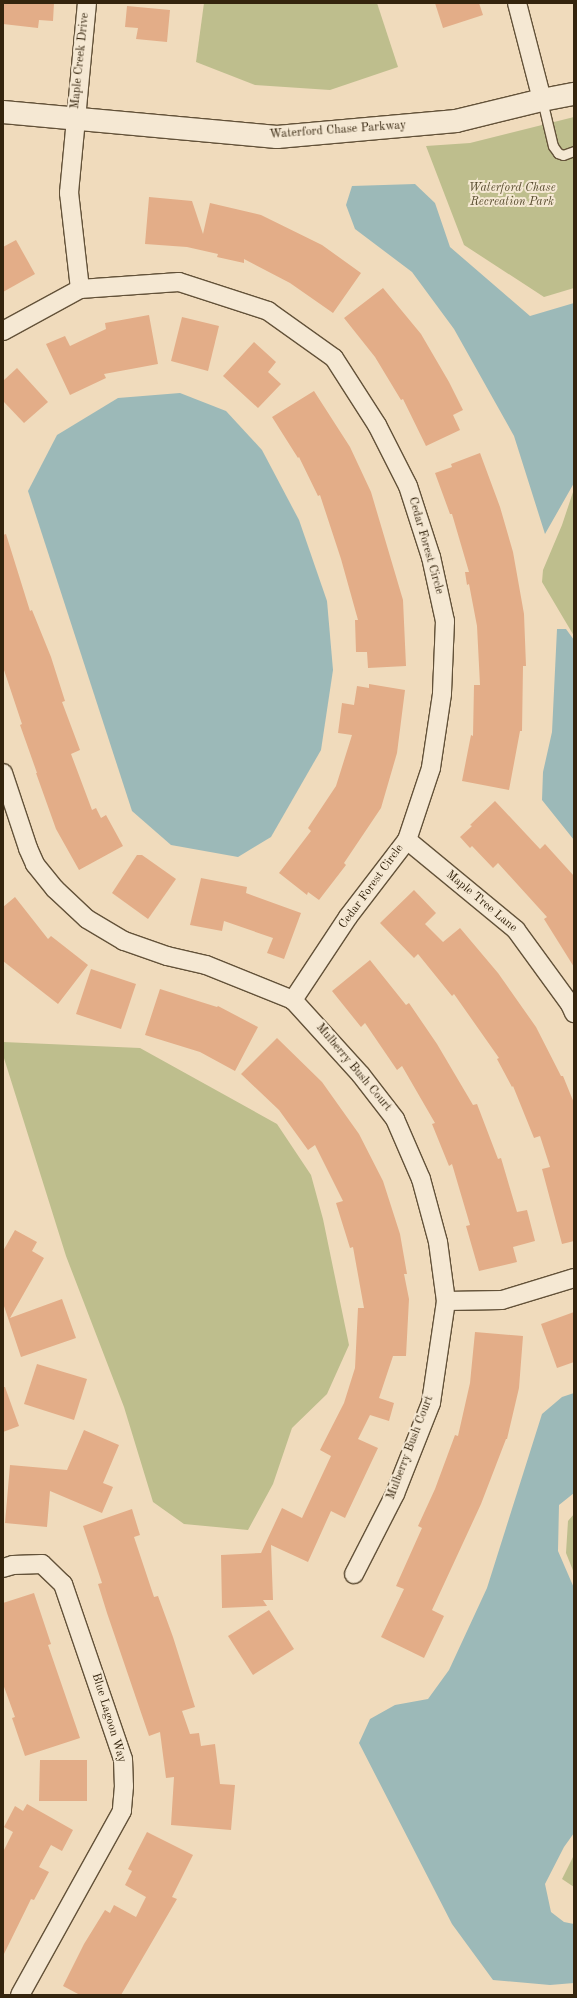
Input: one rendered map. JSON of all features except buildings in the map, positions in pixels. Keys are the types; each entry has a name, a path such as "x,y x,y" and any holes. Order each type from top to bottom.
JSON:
{"street":[{"name":"Maple Creek Drive","path":"75,119 87,3"},
{"path":"517,3 542,100"},
{"name":"Waterford Chase Parkway","path":"3,112 277,137 456,122 542,100 574,94"},
{"path":"75,119 69,193 80,289"},
{"name":"Cedar Forest Circle","path":"3,331 80,289 179,282 268,311 334,358 377,425 408,486 431,557 445,620 442,694 431,768 406,840 348,917 293,1000"},
{"path":"3,773 28,848 36,864 55,889 87,919 124,942 167,956 206,965 293,1000"},
{"name":"Maple Tree Lane","path":"406,840 516,930 570,1004 574,1013"},
{"name":"Mulberry Bush Court","path":"293,1000 361,1075 395,1119 422,1179 438,1242 446,1301 431,1403 395,1494 354,1574"},
{"path":"446,1301 502,1300 574,1278"},
{"name":"Blue Lagoon Way","path":"3,1568 12,1565 42,1564 63,1584 123,1759 124,1786 122,1811 20,1995"}],"lane":[{"path":"542,100 553,146 558,153 564,155 574,151"}],"green space":[{"path":"204,3 377,3 398,67 330,90 255,85 196,62"},
{"name":"Waterford Chase Recreation Park","path":"574,117 574,288 544,297 464,245 426,146 470,143"},
{"path":"574,489 574,636 542,582 543,570 562,525"},
{"path":"3,1042 140,1048 277,1124 311,1175 323,1219 349,1345 327,1394 292,1428 273,1484 248,1530 184,1524 153,1502 124,1407 66,1256 3,1055"},
{"path":"574,1514 574,1573 566,1553 568,1521"},
{"path":"574,1855 574,1887 562,1879"}],"water":[{"path":"415,184 435,203 450,247 530,316 574,303 574,483 545,534 514,436 454,329 412,272 355,229 346,205 352,186"},
{"path":"180,393 226,411 262,450 299,520 327,601 333,670 321,750 271,837 238,857 171,845 132,811 28,491 57,435 118,398"},
{"path":"557,629 566,629 574,640 574,840 542,800 543,772 552,732"},
{"path":"574,1393 574,1493 559,1505 558,1551 574,1588 574,1833 564,1847 545,1884 551,1912 564,1922 574,1924 574,1983 550,1985 493,1980 452,1924 359,1743 370,1719 395,1705 428,1699 449,1670 487,1588 542,1414 562,1397"}]}
